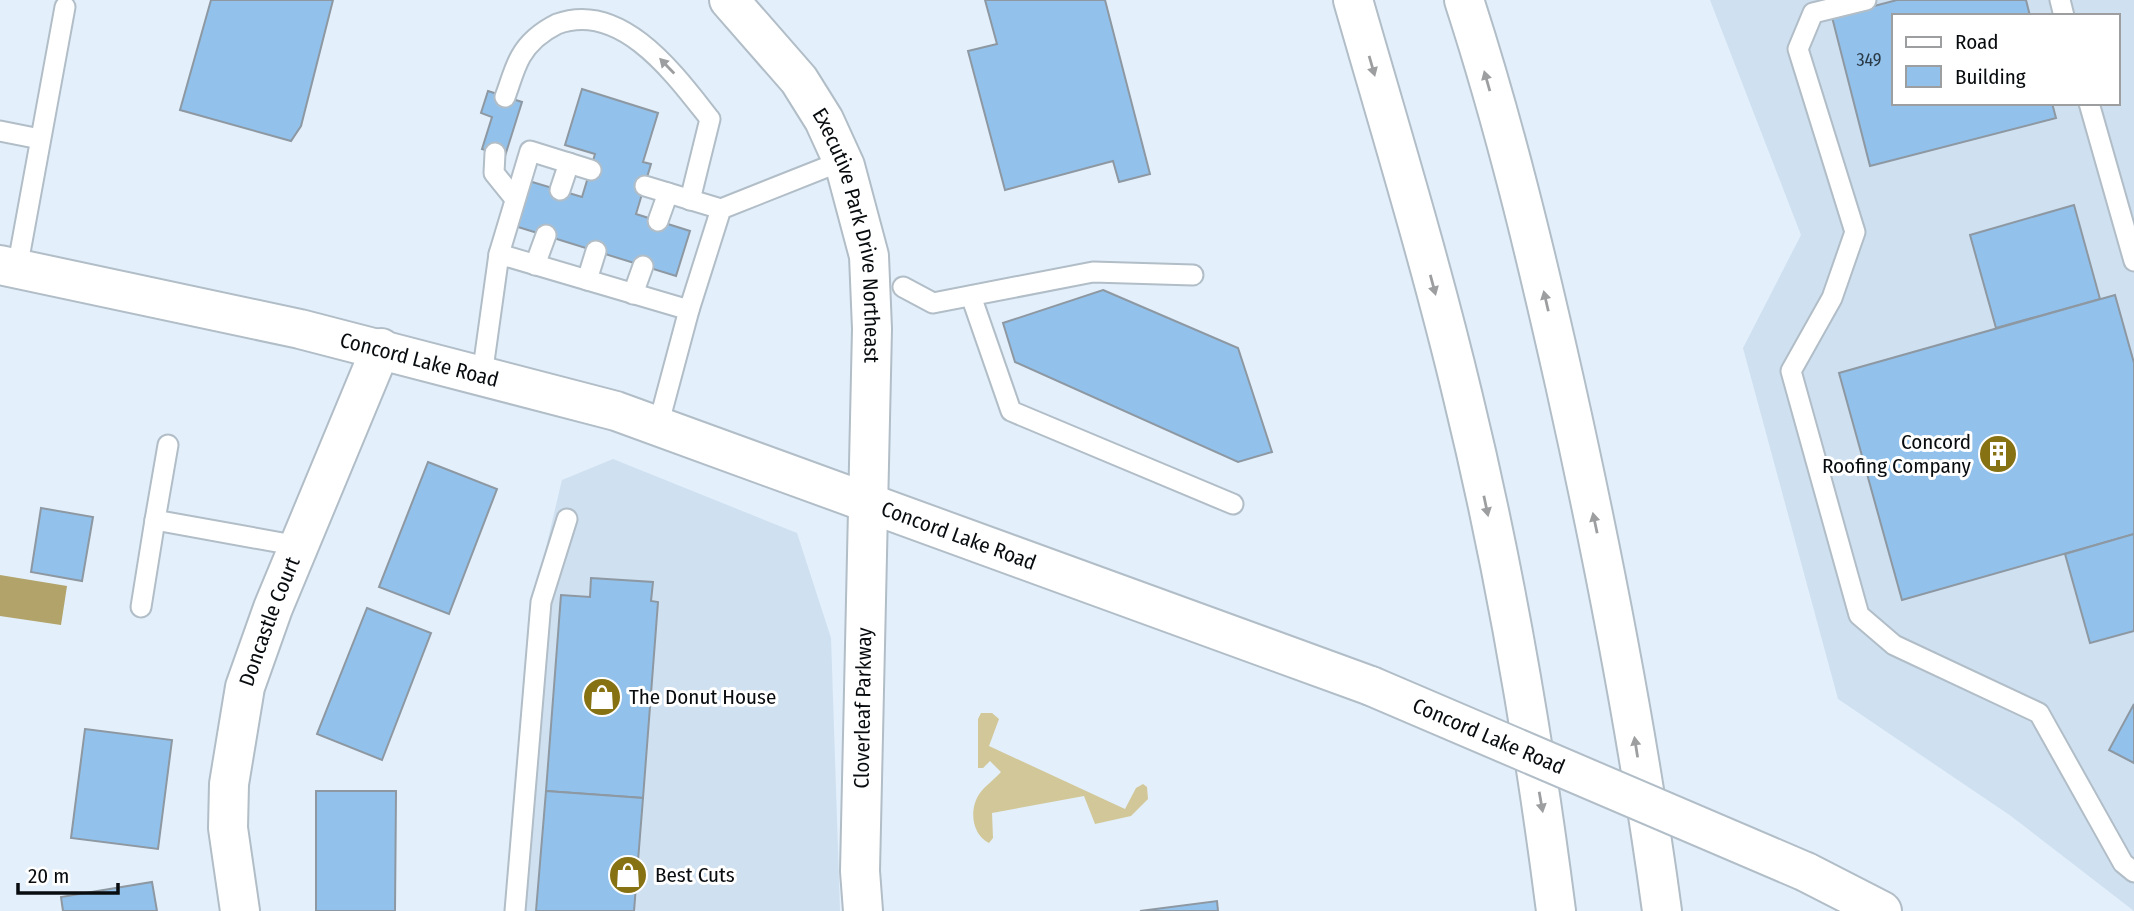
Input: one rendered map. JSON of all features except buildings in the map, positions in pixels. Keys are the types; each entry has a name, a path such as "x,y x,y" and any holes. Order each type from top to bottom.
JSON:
{"main road":[{"name":"Executive Park Drive Northeast","path":"729,0 799,80 824,120 842,161 870,256 872,329 866,504"},
{"path":"1353,0 1463,397 1509,620 1547,835 1556,911"},
{"path":"1464,0 1530,231 1584,468 1619,639 1661,911"},
{"name":"Concord Lake Road","path":"8,267 381,348 616,411 1371,686 1806,872 1882,911"},
{"name":"Doncastle Court","path":"240,911 228,828 229,784 243,701 273,608 381,348"},
{"name":"Cloverleaf Parkway","path":"863,911 860,871 866,504"}],"lane":[{"path":"1866,0 1813,13 1798,49 1855,232 1832,298 1791,371 1859,615 1894,645 2039,713 2123,863 2134,872"},
{"path":"8,267 40,139 65,7"},
{"path":"505,97 521,55 544,30 568,19 592,17 615,24 638,37 673,72 710,119 690,200"},
{"path":"2090,105 2134,261"},
{"path":"0,131 40,139"},
{"path":"482,376 499,254 530,151 591,170"},
{"path":"495,153 494,173 515,199"},
{"path":"645,186 722,209 842,161"},
{"path":"560,190 569,163"},
{"path":"658,221 667,193"},
{"path":"658,426 689,310 722,209"},
{"path":"535,265 546,235"},
{"path":"587,280 596,251"},
{"path":"499,254 689,310"},
{"path":"633,293 643,265"},
{"path":"903,287 933,303 1093,272 1193,275"},
{"path":"971,296 1011,411 1233,504"},
{"path":"141,607 168,445"},
{"path":"515,911 541,602 567,519"},
{"path":"155,520 299,546"}],"shaded area":[{"path":"1710,0 2134,0 2134,911 2011,816 1838,699 1743,348 1801,235"},
{"path":"613,459 797,533 831,638 840,911 513,911 534,598 562,480"},
{"path":"0,575 67,586 61,625 0,616"},
{"path":"981,713 992,713 999,719 989,746 1125,809 1136,788 1143,784 1147,787 1148,799 1131,816 1095,824 1084,796 992,813 993,838 989,843 978,834 975,827 974,806 980,793 1001,772 990,761 983,768 978,768 978,719"}],"place":[{"name":"Concord Roofing Company","path":"1998,454"},
{"name":"The Donut House","path":"602,697"},
{"name":"Best Cuts","path":"628,875"}]}
